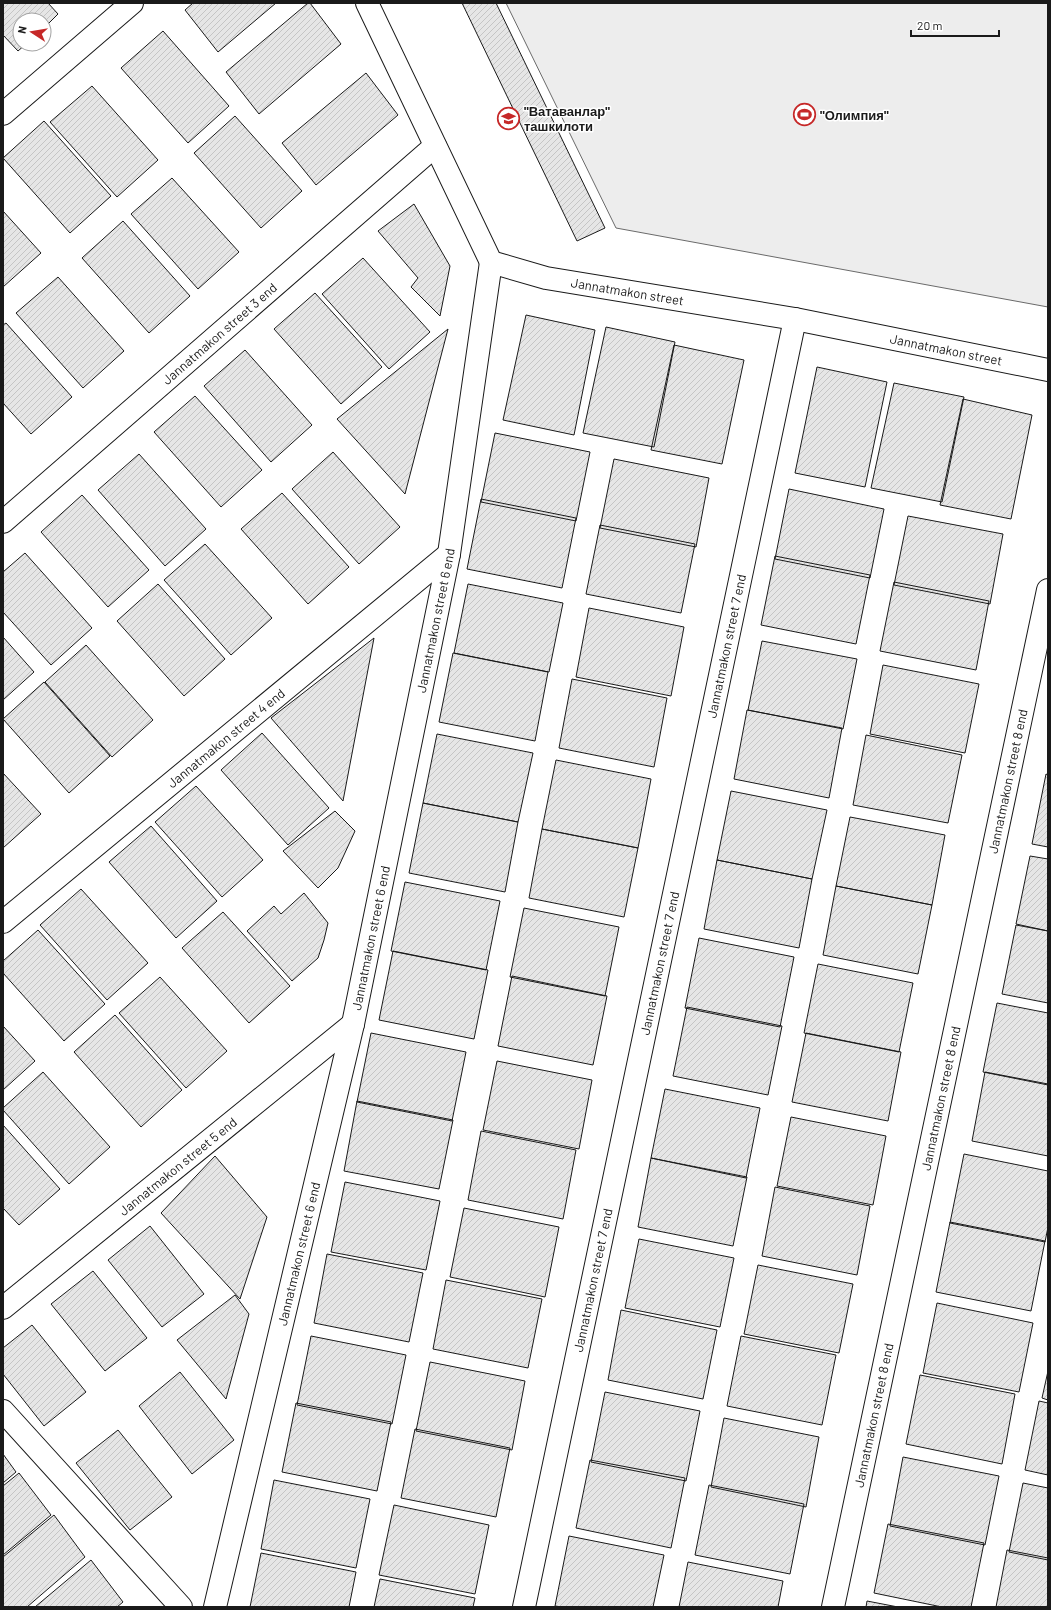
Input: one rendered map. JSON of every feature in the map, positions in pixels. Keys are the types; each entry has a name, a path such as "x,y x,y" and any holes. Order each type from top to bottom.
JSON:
{"street":[{"path":"3,114 132,3"},
{"path":"367,3 491,262"},
{"name":"Jannatmakon street 3 end","path":"3,522 435,146"},
{"name":"Jannatmakon street","path":"491,262 546,278 795,319 1048,370"},
{"name":"Jannatmakon street 6 end","path":"215,1607 353,1024 449,554 491,262"},
{"name":"Jannatmakon street 7 end","path":"524,1607 795,319"},
{"name":"Jannatmakon street 4 end","path":"3,922 449,554"},
{"name":"Jannatmakon street 8 end","path":"833,1607 1048,590"},
{"name":"Jannatmakon street 5 end","path":"3,1308 353,1024"},
{"path":"3,1411 181,1607"}],"shaded area":[{"name":"\"Олимпия\"","path":"506,3 1048,3 1048,307 616,228"}],"building":[{"path":"3,3 48,3 58,14 52,20 52,12 12,12 12,45 3,35"},
{"path":"193,3 276,3 218,52 185,10"},
{"path":"308,3 310,3 341,44 259,114 226,72"},
{"path":"462,3 496,3 605,228 577,241"},
{"path":"163,31 229,106 188,143 121,68"},
{"path":"366,73 398,115 316,185 282,143"},
{"path":"92,86 158,160 117,197 50,122"},
{"path":"235,116 302,191 261,228 194,153"},
{"path":"44,121 111,196 70,233 3,158"},
{"path":"172,178 239,252 198,289 131,214"},
{"path":"414,204 450,266 440,316 411,287 418,278 378,231"},
{"path":"3,211 41,253 3,287"},
{"path":"123,221 190,296 149,333 82,258"},
{"path":"363,258 430,332 389,369 322,294"},
{"path":"58,277 124,351 83,388 16,313"},
{"path":"315,293 382,367 341,404 274,329"},
{"path":"526,315 595,330 574,435 503,420"},
{"path":"6,323 72,397 31,434 3,403 3,325"},
{"path":"606,327 675,342 654,447 583,433"},
{"path":"448,329 405,494 337,419"},
{"path":"674,345 744,360 722,464 651,450"},
{"path":"245,350 312,425 271,462 204,386"},
{"path":"817,367 887,382 865,487 795,473"},
{"path":"894,383 964,397 942,502 871,488"},
{"path":"195,396 262,470 221,507 154,432"},
{"path":"963,399 1032,415 1011,519 940,505"},
{"path":"495,433 590,452 576,521 481,502"},
{"path":"333,452 400,527 359,564 292,489"},
{"path":"139,454 206,529 165,566 98,490"},
{"path":"614,459 709,478 696,547 600,528"},
{"path":"789,489 884,509 870,578 775,559"},
{"path":"282,493 349,567 308,604 241,529"},
{"path":"82,495 149,570 108,607 41,532"},
{"path":"481,499 576,518 562,588 467,569"},
{"path":"908,516 1003,534 990,604 894,585"},
{"path":"600,525 695,544 681,613 586,594"},
{"path":"205,544 272,618 231,655 164,580"},
{"path":"25,553 92,628 51,665 3,612 3,572"},
{"path":"775,556 870,575 856,644 761,625"},
{"path":"894,582 989,601 976,670 880,651"},
{"path":"158,584 225,659 184,696 117,621"},
{"path":"468,584 563,603 549,672 454,653"},
{"path":"589,608 684,627 671,696 576,677"},
{"path":"3,637 34,672 3,700"},
{"path":"374,638 343,801 271,718"},
{"path":"762,641 857,659 843,729 748,710"},
{"path":"86,645 153,720 112,757 45,682"},
{"path":"453,653 548,672 535,741 439,722"},
{"path":"883,665 979,684 965,753 870,734"},
{"path":"572,679 667,698 654,767 559,748"},
{"path":"44,682 110,756 69,793 3,719"},
{"path":"747,710 842,728 829,798 734,779"},
{"path":"262,733 329,808 288,845 221,770"},
{"path":"437,734 533,753 518,822 423,803"},
{"path":"866,735 962,755 948,823 853,805"},
{"path":"556,760 651,779 638,848 542,829"},
{"path":"3,773 41,814 3,848"},
{"path":"1046,774 1048,775 1048,847 1032,844"},
{"path":"196,786 263,860 222,897 155,822"},
{"path":"731,791 827,810 812,879 717,860"},
{"path":"423,803 518,822 505,892 409,873"},
{"path":"335,811 355,831 338,868 318,888 283,851"},
{"path":"850,817 945,835 932,905 836,886"},
{"path":"151,826 217,901 176,938 109,862"},
{"path":"542,829 638,848 624,917 529,898"},
{"path":"1030,856 1048,859 1048,931 1016,924"},
{"path":"717,860 812,879 799,948 704,929"},
{"path":"405,882 500,901 486,970 391,951"},
{"path":"836,886 932,905 918,974 823,955"},
{"path":"81,889 148,963 107,1000 40,925"},
{"path":"304,893 328,923 318,958 292,981 247,931 274,906 281,914"},
{"path":"524,908 619,927 605,996 510,977"},
{"path":"223,912 290,986 249,1023 182,948"},
{"path":"1016,925 1048,931 1048,1003 1002,994"},
{"path":"38,930 105,1004 64,1041 3,973 3,961"},
{"path":"699,938 794,957 780,1027 685,1008"},
{"path":"393,951 488,970 474,1039 379,1020"},
{"path":"818,964 913,983 899,1052 804,1033"},
{"path":"512,976 607,996 593,1065 498,1046"},
{"path":"160,977 227,1051 186,1088 119,1013"},
{"path":"997,1003 1048,1013 1048,1085 983,1072"},
{"path":"687,1007 782,1026 768,1095 673,1076"},
{"path":"115,1015 182,1090 141,1127 74,1052"},
{"path":"3,1026 35,1061 3,1090"},
{"path":"371,1033 466,1052 452,1121 357,1102"},
{"path":"806,1033 901,1052 888,1121 792,1102"},
{"path":"497,1061 592,1080 579,1149 483,1130"},
{"path":"43,1072 110,1147 69,1184 3,1110 3,1108"},
{"path":"985,1072 1048,1084 1048,1156 972,1141"},
{"path":"665,1089 760,1108 746,1178 651,1158"},
{"path":"357,1101 453,1120 439,1189 344,1171"},
{"path":"791,1117 886,1136 873,1205 777,1186"},
{"path":"3,1125 60,1189 19,1225 3,1208"},
{"path":"481,1131 576,1150 563,1219 468,1200"},
{"path":"964,1154 1048,1171 1048,1227 1045,1242 950,1223"},
{"path":"215,1156 267,1217 240,1299 161,1213"},
{"path":"651,1158 747,1177 733,1246 638,1227"},
{"path":"345,1182 440,1201 426,1270 331,1252"},
{"path":"775,1187 870,1206 857,1275 762,1256"},
{"path":"464,1208 559,1227 545,1297 450,1277"},
{"path":"950,1222 1045,1241 1031,1311 936,1292"},
{"path":"150,1226 204,1294 162,1327 108,1260"},
{"path":"639,1239 734,1258 720,1327 625,1308"},
{"path":"327,1254 423,1273 409,1342 314,1323"},
{"path":"758,1265 853,1284 839,1353 744,1334"},
{"path":"93,1271 147,1338 105,1371 51,1304"},
{"path":"446,1280 542,1299 528,1368 433,1349"},
{"path":"235,1295 249,1314 226,1399 177,1340"},
{"path":"937,1303 1033,1323 1019,1392 923,1373"},
{"path":"621,1310 717,1330 703,1399 608,1380"},
{"path":"32,1325 86,1392 44,1426 3,1374 3,1348"},
{"path":"311,1336 406,1355 392,1424 297,1405"},
{"path":"741,1336 836,1355 822,1425 727,1406"},
{"path":"430,1362 525,1381 512,1450 416,1431"},
{"path":"1048,1371 1048,1400 1042,1398"},
{"path":"180,1372 234,1440 192,1474 139,1406"},
{"path":"920,1375 1015,1394 1002,1464 906,1444"},
{"path":"605,1392 700,1411 686,1481 591,1462"},
{"path":"1039,1401 1048,1403 1048,1475 1025,1470"},
{"path":"296,1403 391,1422 377,1491 282,1472"},
{"path":"724,1418 819,1437 806,1507 711,1487"},
{"path":"415,1429 510,1448 496,1517 401,1498"},
{"path":"118,1430 172,1497 130,1530 76,1463"},
{"path":"3,1454 16,1472 3,1483"},
{"path":"903,1457 999,1476 985,1545 890,1526"},
{"path":"590,1460 685,1478 671,1548 576,1528"},
{"path":"19,1473 51,1515 3,1555 3,1486"},
{"path":"274,1480 370,1499 356,1568 261,1549"},
{"path":"1023,1483 1048,1488 1048,1560 1009,1552"},
{"path":"709,1485 804,1504 790,1574 695,1555"},
{"path":"394,1505 489,1525 475,1594 379,1575"},
{"path":"54,1515 85,1557 27,1607 3,1607 3,1557"},
{"path":"888,1524 984,1543 971,1607 942,1607 874,1593"},
{"path":"569,1536 664,1555 653,1607 555,1606"},
{"path":"1007,1550 1048,1558 1048,1607 996,1607"},
{"path":"261,1553 356,1572 349,1607 250,1607"},
{"path":"91,1560 123,1602 117,1607 35,1607"},
{"path":"688,1562 783,1581 778,1607 679,1607"},
{"path":"380,1579 475,1598 473,1607 374,1607"},
{"path":"867,1601 898,1607 866,1607"}],"place":[{"name":"\"Олимпия\"","path":"804,115"},
{"name":"\"Ватаванлар\" ташкилоти","path":"509,118"}]}
